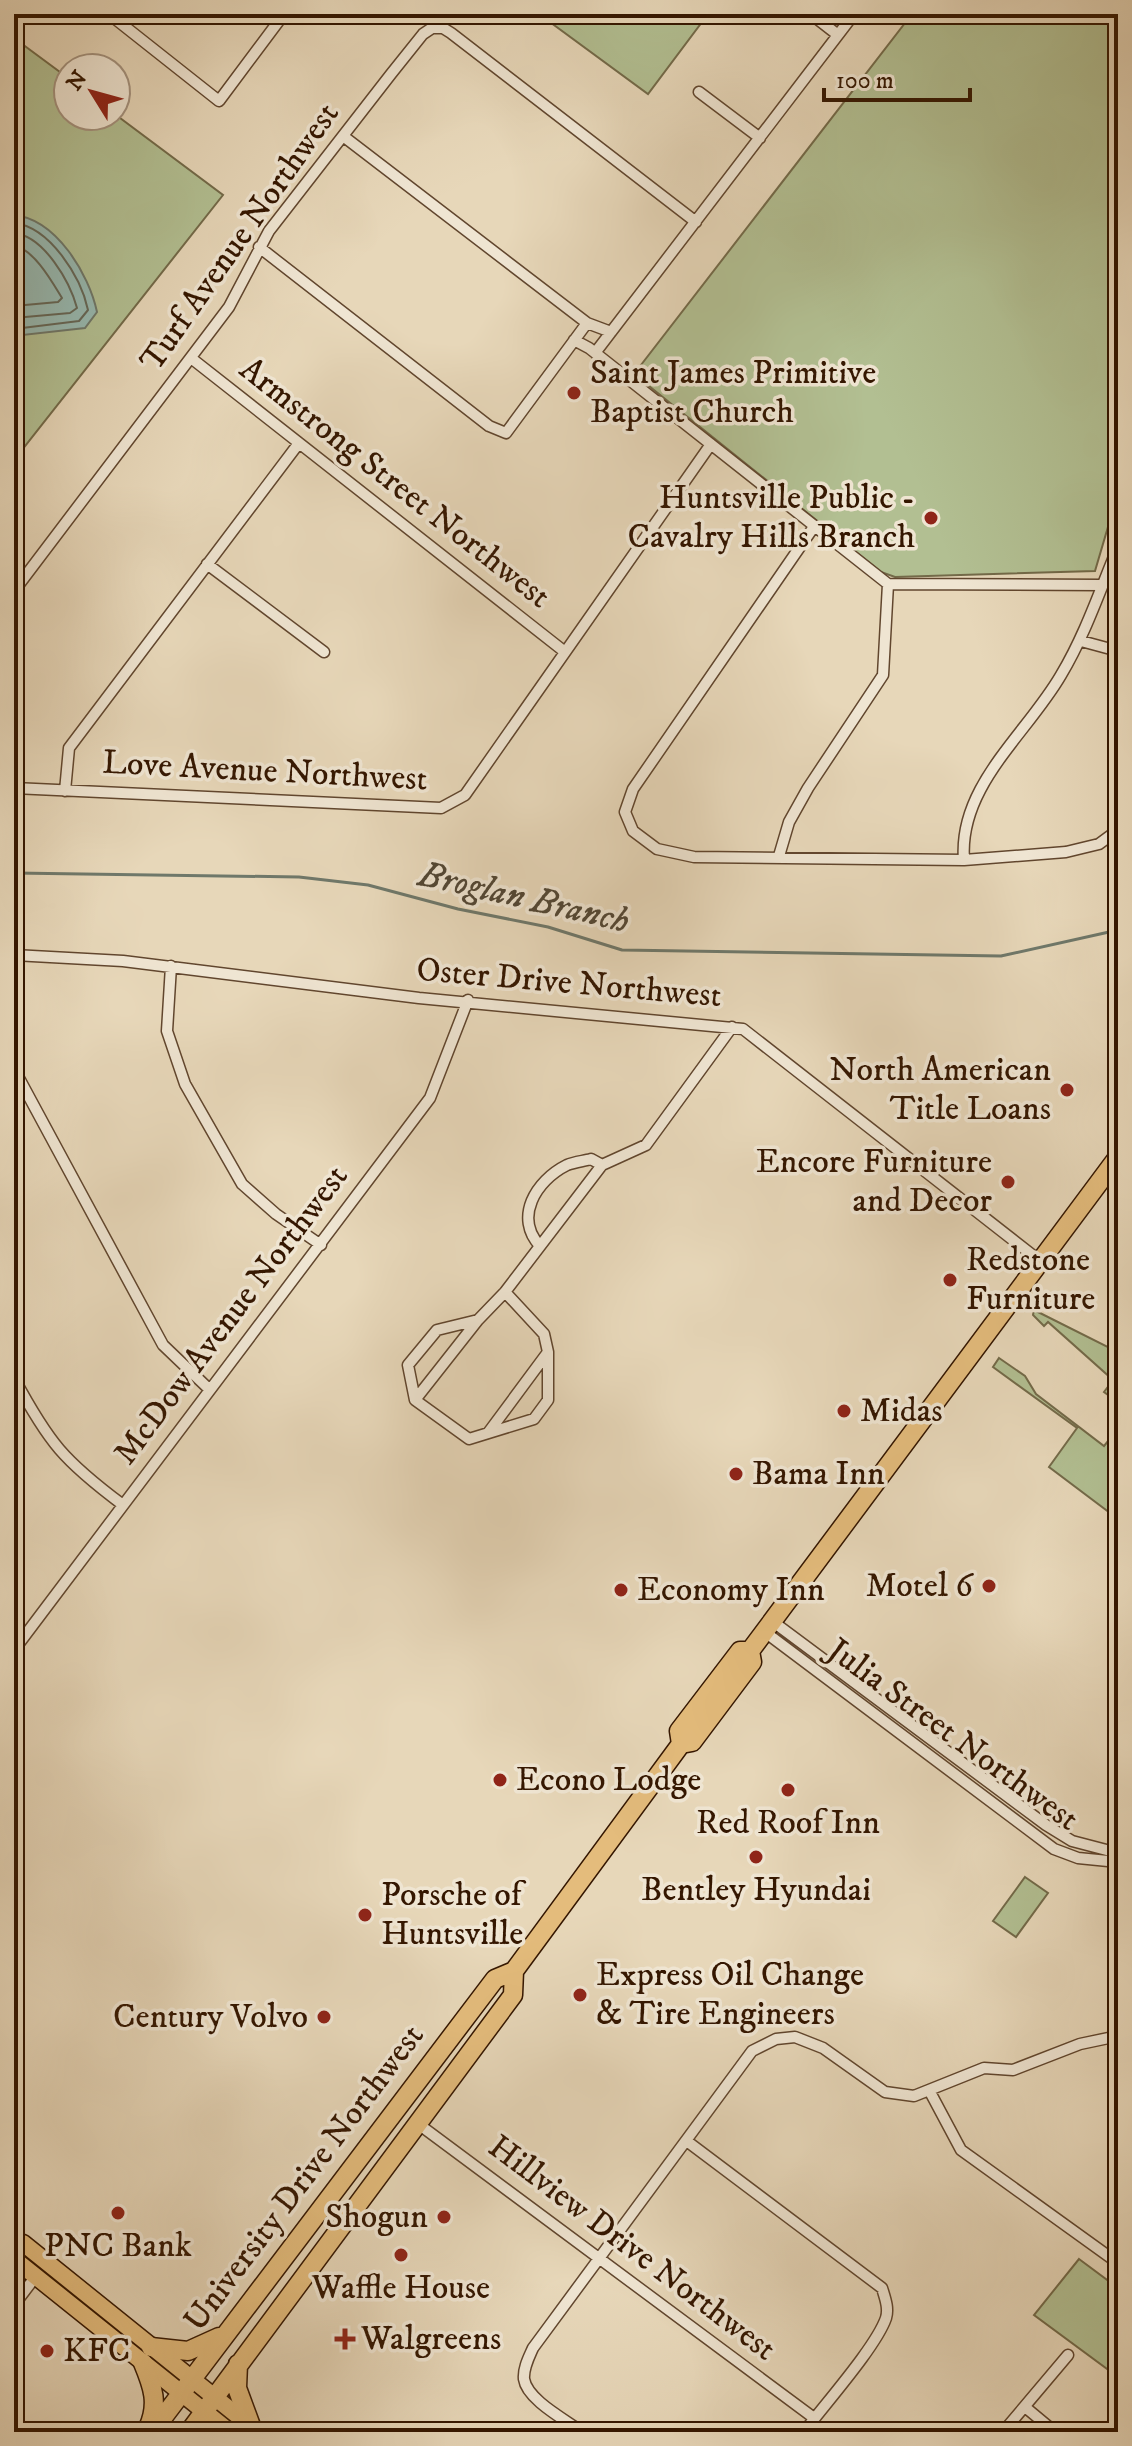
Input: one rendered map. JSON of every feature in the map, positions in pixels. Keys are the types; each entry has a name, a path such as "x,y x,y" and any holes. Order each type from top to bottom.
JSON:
{"highway":[{"name":"University Drive Northwest","path":"149,2432 495,1979 514,1971 681,1744 679,1731 696,1708 740,1651 750,1651 1118,1157"},
{"name":"University Drive Northwest","path":"189,2432 513,1995 514,1971"},
{"path":"149,2432 155,2401 147,2355 188,2351 225,2334"},
{"path":"238,2364 237,2388 254,2429"}],"main road":[{"path":"14,2240 23,2243 147,2355"},
{"path":"14,2259 209,2404 254,2429"},
{"path":"209,2404 230,2432"}],"street":[{"path":"109,14 219,101 284,14"},
{"path":"811,14 838,35"},
{"path":"595,353 854,14"},
{"name":"Turf Avenue Northwest","path":"14,591 229,307 259,247 423,34 432,28 443,28 696,222"},
{"path":"699,92 760,138"},
{"path":"343,136 587,323 611,332"},
{"path":"259,247 497,431 506,433 587,323"},
{"path":"574,340 595,353 813,528 888,584 1101,585"},
{"name":"Armstrong Street Northwest","path":"191,358 565,652"},
{"path":"65,791 69,748 299,443"},
{"name":"Love Avenue Northwest","path":"14,788 441,808 465,795 711,444"},
{"path":"813,528 633,789 625,812 633,831 657,849 694,857 964,860 1066,852 1099,844 1118,830"},
{"path":"964,860 962,841 971,807 994,768 1059,680 1081,641 1118,547"},
{"path":"207,564 324,652"},
{"path":"779,856 789,822 808,788 883,675 888,584"},
{"path":"1081,641 1118,651"},
{"name":"Oster Drive Northwest","path":"14,955 171,966 419,998 468,1000 743,1029 1040,1261"},
{"path":"171,966 167,1031 185,1084 242,1184 276,1214 321,1245"},
{"name":"McDow Avenue Northwest","path":"14,1650 430,1098 468,1000"},
{"path":"415,1400 478,1320 505,1292 602,1165 646,1145 732,1027"},
{"path":"14,1069 163,1345 210,1390"},
{"path":"540,1246 528,1234 527,1209 541,1185 566,1165 591,1159 602,1165"},
{"path":"478,1320 437,1330 408,1365 415,1400 469,1439 534,1419 548,1400 548,1352 544,1334 505,1292"},
{"path":"488,1433 548,1352"},
{"path":"14,1378 42,1432 61,1455 123,1505"},
{"name":"Julia Street Northwest","path":"768,1627 1046,1825 1072,1841 1118,1853"},
{"name":"Julia Street Northwest","path":"768,1627 1054,1849 1078,1858 1118,1862"},
{"path":"582,2432 524,2382 533,2348 688,2142 752,2051 776,2039 795,2037 823,2048 885,2092 914,2096 984,2068 1013,2070 1080,2044 1118,2036"},
{"path":"929,2090 961,2150 1118,2263"},
{"name":"Hillview Drive Northwest","path":"417,2123 814,2418"},
{"path":"688,2142 882,2288 887,2317 877,2336 804,2432"},
{"path":"14,2305 36,2276"},
{"path":"1003,2432 1068,2355"},
{"path":"1025,2407 1055,2432"}],"green space":[{"path":"539,14 708,14 648,94"},
{"path":"912,14 1118,14 1118,493 1095,571 895,577 881,572 634,374"},
{"path":"14,38 52,66 52,132 132,132 132,127 223,195 14,460"},
{"path":"1034,1310 1118,1352 1118,1385 1108,1395 1104,1392 1113,1380 1048,1322 1044,1326 1033,1315"},
{"path":"999,1358 1025,1376 1036,1394 1104,1446 1118,1429 1118,1519 1049,1467 1077,1428 993,1367"},
{"path":"1025,1877 1048,1893 1016,1937 993,1921"},
{"path":"1079,2259 1118,2288 1118,2377 1034,2315"}],"water":[{"path":"14,215 44,226 57,237 78,266 87,281 97,312 85,328 14,336"}],"waterway":[{"name":"Broglan Branch","path":"14,873 299,877 368,885 458,909 548,927 622,950 1001,956 1118,930"}],"place":[{"name":"Saint James Primitive Baptist Church","path":"574,393"},
{"name":"Huntsville Public - Cavalry Hills Branch","path":"931,518"},
{"name":"North American Title Loans","path":"1067,1090"},
{"name":"Encore Furniture and Decor","path":"1008,1182"},
{"name":"Redstone Furniture","path":"950,1280"},
{"name":"Midas","path":"844,1411"},
{"name":"Bama Inn","path":"736,1474"},
{"name":"Motel 6","path":"989,1586"},
{"name":"Economy Inn","path":"621,1590"},
{"name":"Econo Lodge","path":"500,1780"},
{"name":"Red Roof Inn","path":"788,1790"},
{"name":"Bentley Hyundai","path":"756,1857"},
{"name":"Porsche of Huntsville","path":"365,1915"},
{"name":"Express Oil Change & Tire Engineers","path":"580,1995"},
{"name":"Century Volvo","path":"324,2017"},
{"name":"PNC Bank","path":"118,2213"},
{"name":"Shogun","path":"444,2217"},
{"name":"Waffle House","path":"401,2255"},
{"name":"Walgreens","path":"345,2339"},
{"name":"KFC","path":"47,2351"}]}
